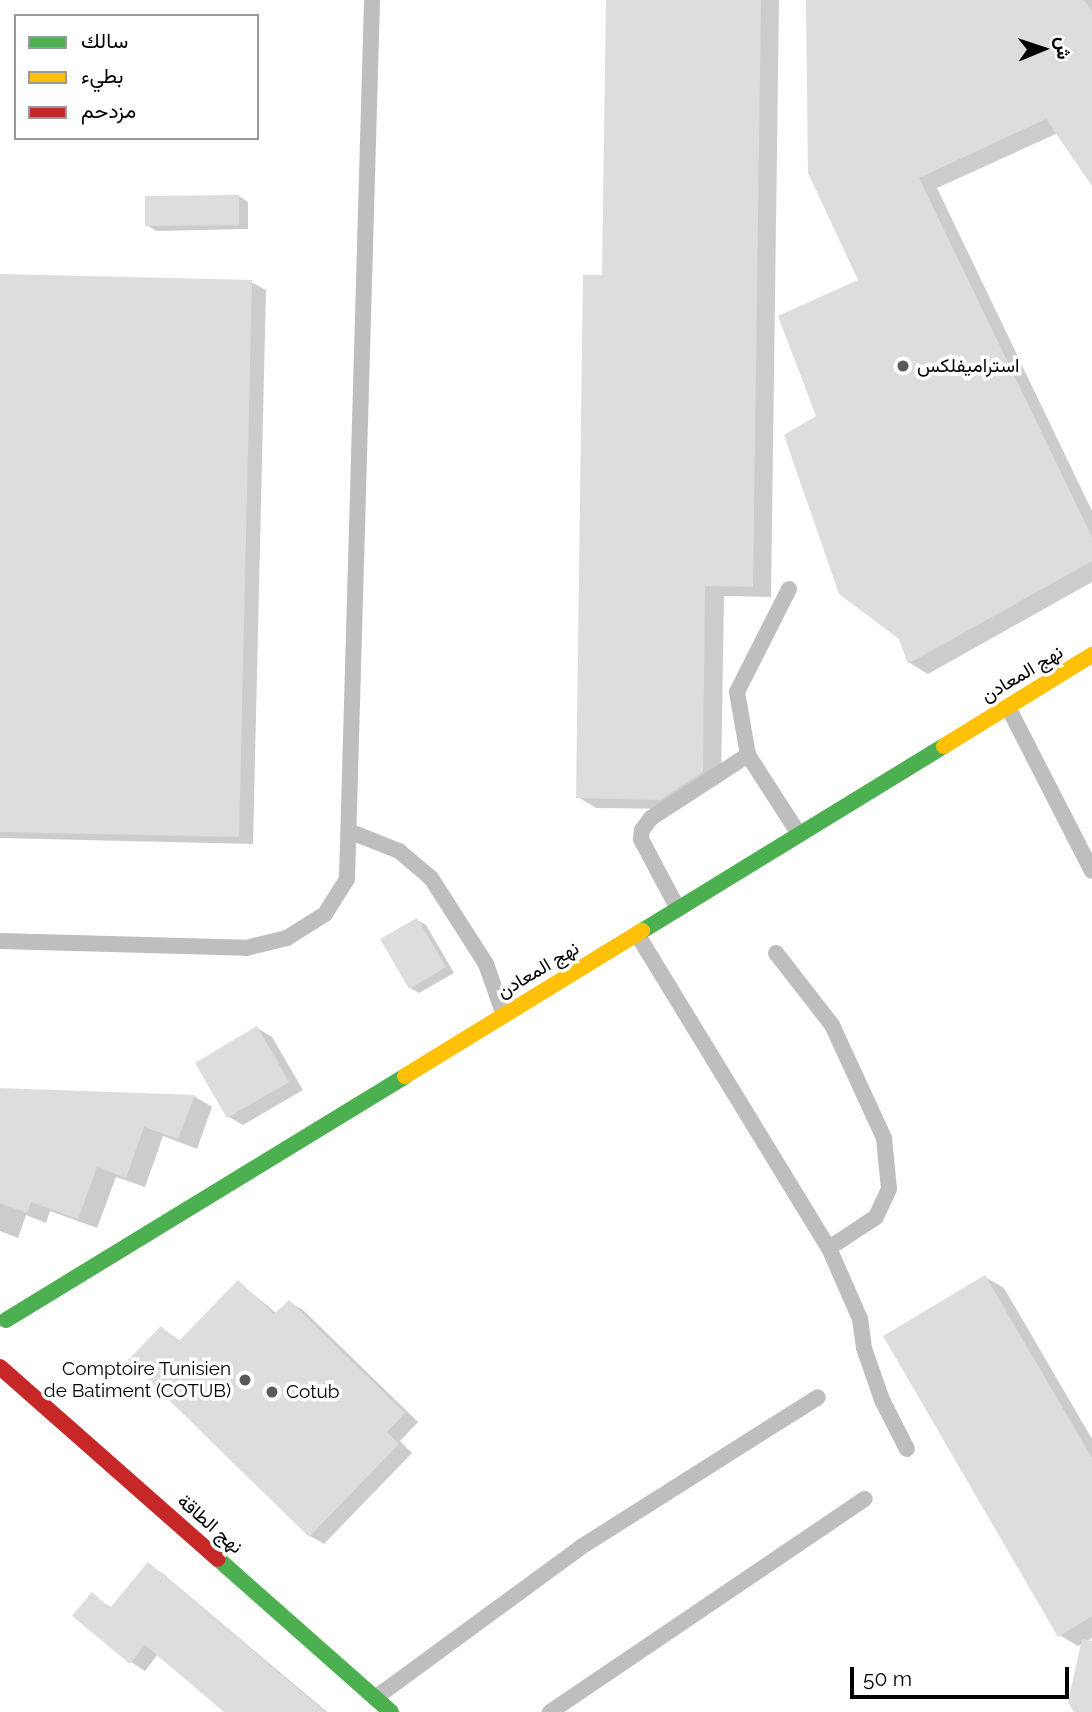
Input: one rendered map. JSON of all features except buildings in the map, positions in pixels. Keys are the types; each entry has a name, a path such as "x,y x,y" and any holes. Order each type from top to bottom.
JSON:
{"street":[{"name":"نهج المعادن","path":"4,1342 505,1015 1092,655"},
{"name":"نهج الطاقة","path":"4,1342 391,1712"}],"lane":[{"path":"0,940 246,948 287,938 325,914 347,879 351,832 372,0"},
{"path":"789,589 737,692 748,755 799,834"},
{"path":"1008,707 1092,871"},
{"path":"678,909 641,839 642,830 651,818 748,755"},
{"path":"351,832 399,850 431,878 486,964 505,1015"},
{"path":"637,934 829,1248 860,1319 864,1348 882,1400 907,1449"},
{"path":"776,953 832,1025 884,1138 889,1189 876,1217 829,1248"},
{"path":"375,1698 581,1547 817,1397"},
{"path":"550,1712 865,1499"}],"traffic: fast":[{"path":"642,931 944,746"},
{"path":"6,1320 405,1076"},
{"path":"218,1559 391,1712"}],"traffic: slow":[{"path":"944,746 1092,655"},
{"path":"405,1076 642,931"}],"traffic: jam":[{"path":"0,1367 218,1559"}],"place":[{"name":"استراميفلكس","path":"903,366"},
{"name":"Comptoire Tunisien de Batiment (COTUB)","path":"245,1380"},
{"name":"Cotub","path":"272,1392"}]}
